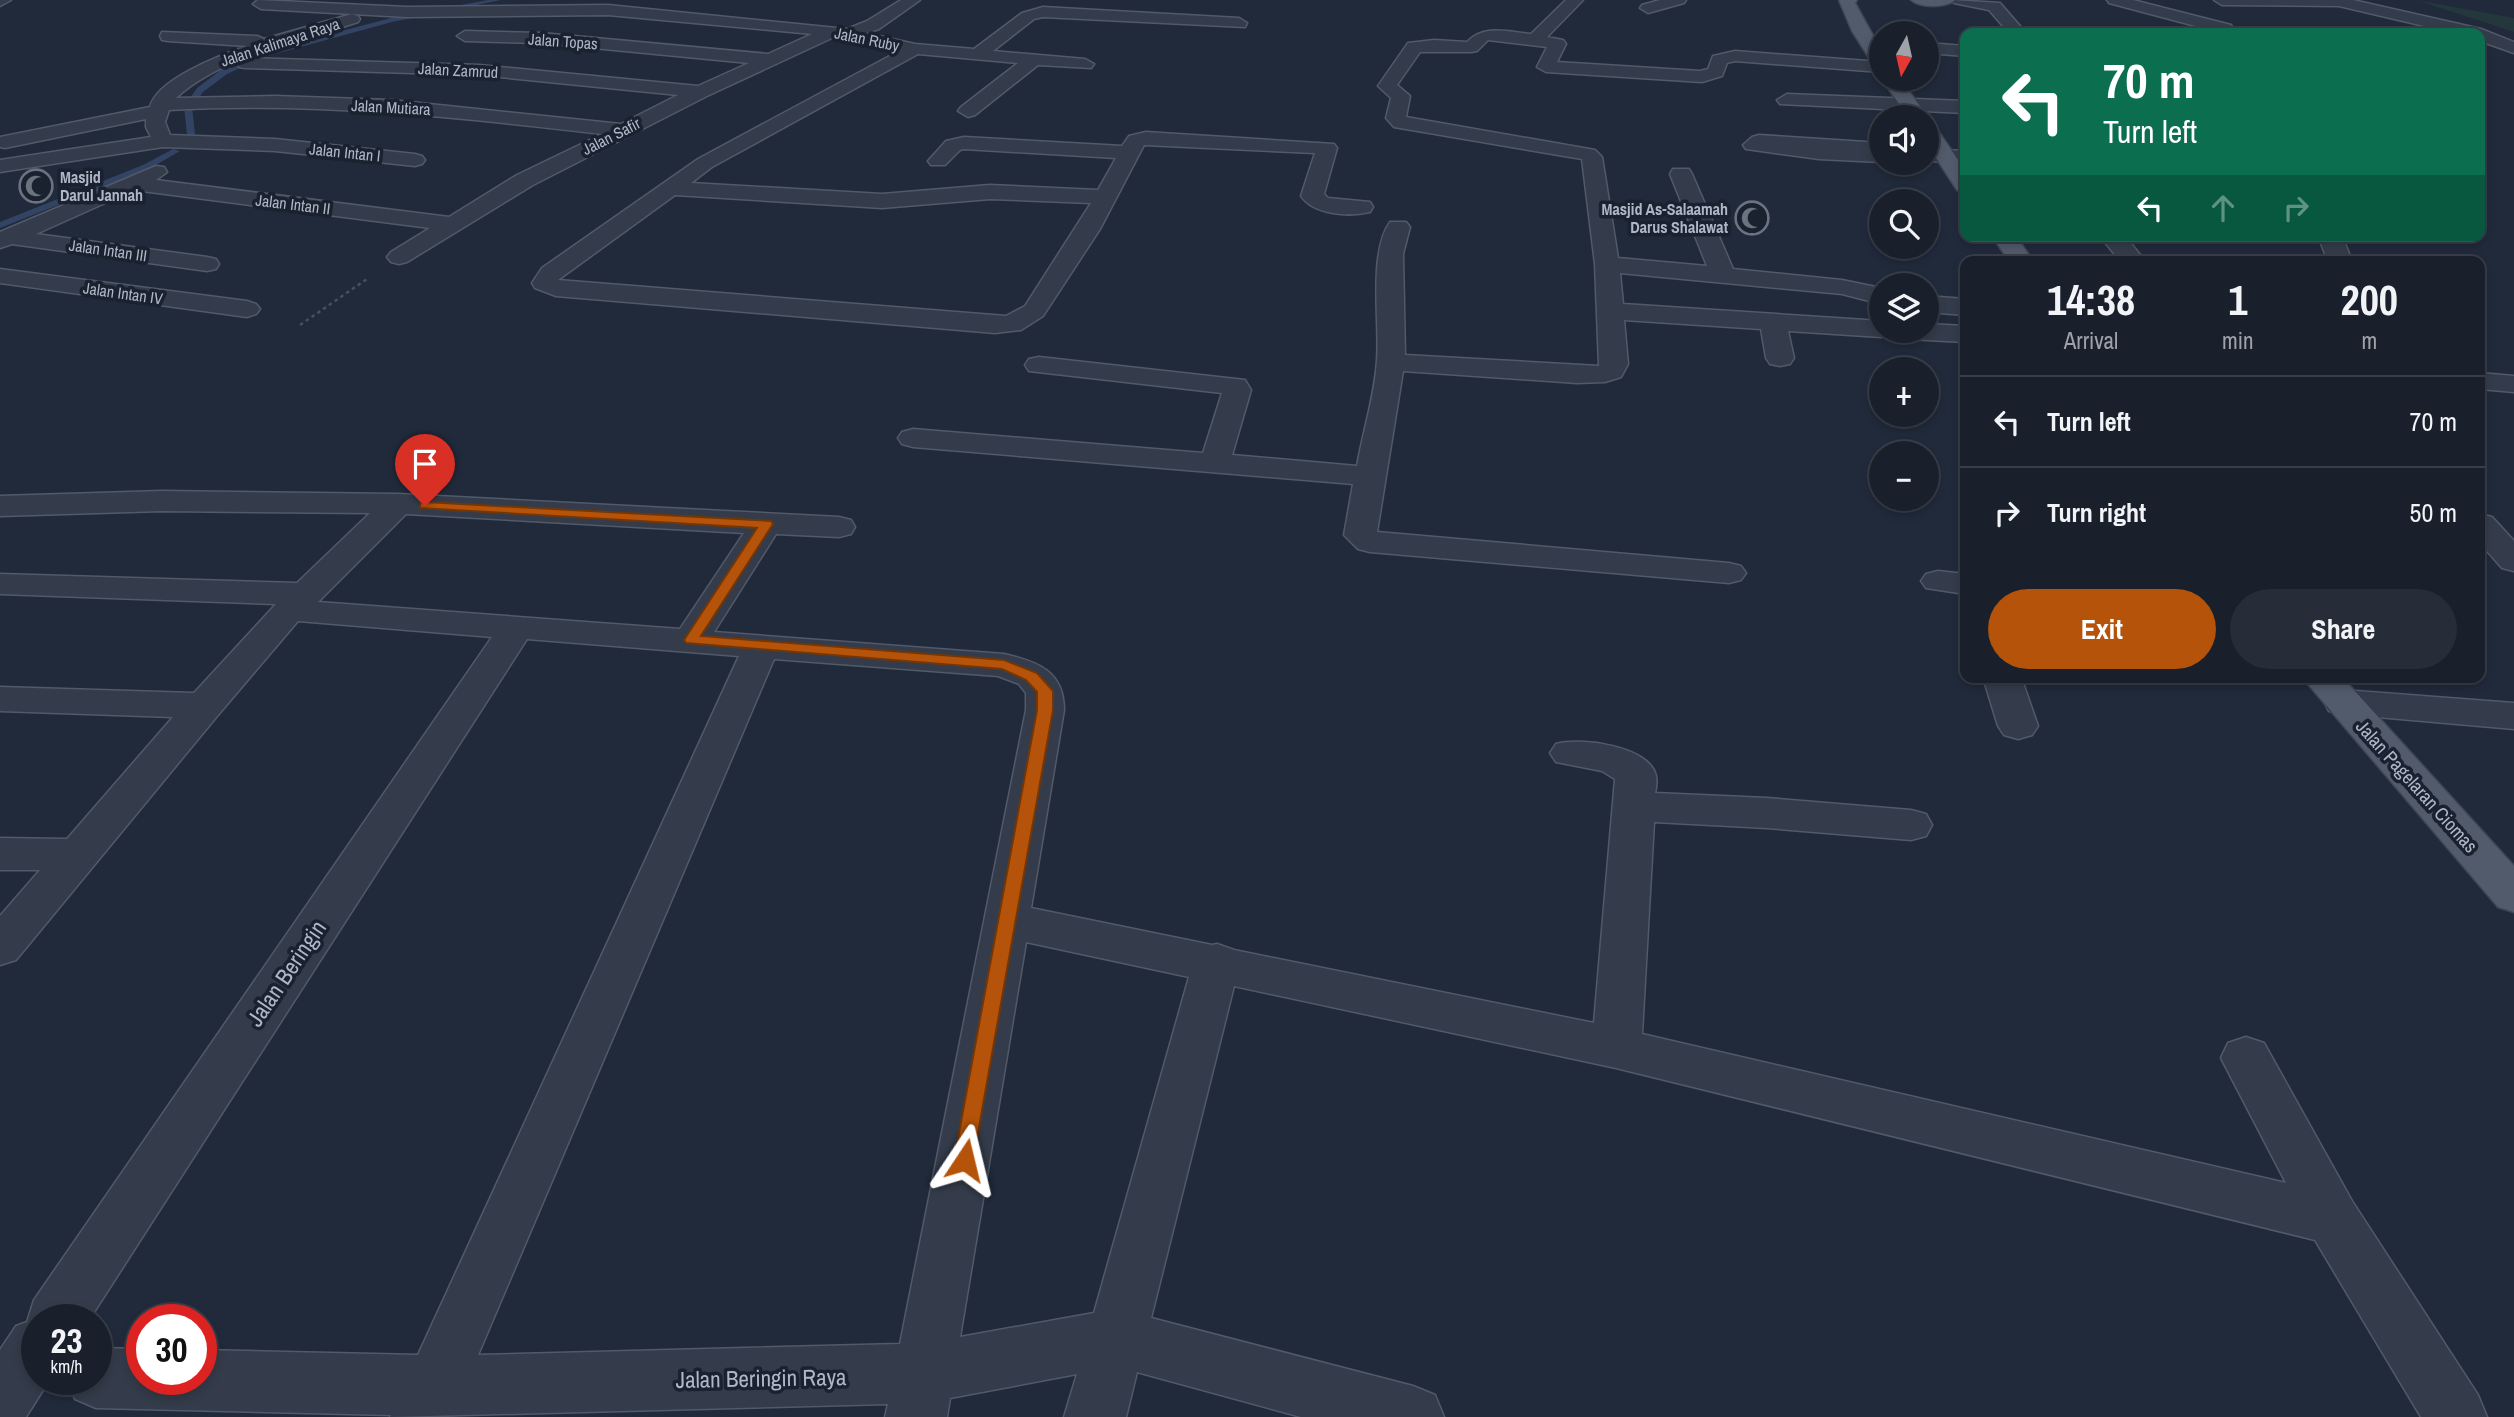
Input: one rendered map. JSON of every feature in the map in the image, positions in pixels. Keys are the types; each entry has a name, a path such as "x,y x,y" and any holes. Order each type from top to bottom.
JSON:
{"main road":[{"path":"1849,0 1846,2 1848,8 1869,36"},
{"path":"1919,0 1947,0"},
{"path":"1944,153 1960,177"},
{"name":"Jalan Pagelaran Ciomas","path":"2332,690 2514,895"}],"street":[{"name":"Jalan Safir","path":"400,257 526,180 622,130 770,59 839,33 873,25 912,0"},
{"path":"1112,16 1128,0"},
{"path":"1535,39 1575,0"},
{"path":"1648,8 1678,0"},
{"path":"1960,0 1994,6 2013,28"},
{"path":"2115,0 2210,28"},
{"path":"2222,0 2335,1 2451,28"},
{"path":"261,4 379,11"},
{"name":"Jalan Ruby","path":"411,6 478,11 608,10 839,33 915,49"},
{"name":"Jalan Kalimaya Raya","path":"158,108 168,93 277,42 379,11 411,6"},
{"path":"479,70 541,38 608,10"},
{"path":"978,54 1035,13 1239,23"},
{"path":"1957,26 1960,35"},
{"path":"1391,362 1577,375 1605,374 1611,371 1614,364 1607,264 1594,162 1588,154 1401,123 1396,118 1396,111 1401,96 1387,83 1411,49 1427,45 1471,47 1481,37 1488,35 1535,39 1557,44 1545,66 1551,69 1702,77 1716,72 1718,60 1723,57 1869,64"},
{"path":"168,36 277,42"},
{"name":"Jalan Topas","path":"449,36 541,38 770,59"},
{"path":"2485,37 2514,48"},
{"name":"Jalan Ruby","path":"915,49 712,159 551,273 544,283 556,288 608,293 995,326 1012,324 1034,311 1107,197"},
{"path":"915,49 1085,64"},
{"path":"1939,49 1960,50"},
{"path":"968,111 1033,60"},
{"name":"Jalan Zamrud","path":"234,63 479,70 700,92"},
{"path":"275,145 332,104 394,67"},
{"path":"1787,100 1869,106"},
{"name":"Jalan Mutiara","path":"0,143 184,103 428,108 622,130"},
{"path":"1939,108 1960,107"},
{"path":"158,108 156,128 165,141"},
{"path":"670,188 882,201 972,193 1107,197 1136,140 1146,138 1326,148 1311,196 1322,204 1362,207"},
{"name":"Jalan Intan I","path":"0,166 165,141 275,145 415,160"},
{"path":"1869,148 1759,141 1753,145 1869,155"},
{"path":"4,239 131,183 212,143"},
{"path":"938,161 953,145 964,143 1130,153"},
{"path":"1681,174 1723,275"},
{"name":"Jalan Intan II","path":"131,183 454,224"},
{"path":"1398,227 1391,254 1391,362 1360,535 1370,542 1729,573"},
{"name":"Jalan Intan III","path":"4,239 207,264"},
{"path":"2117,242 2129,256"},
{"path":"1607,264 1842,287 1869,293"},
{"name":"Jalan Intan IV","path":"0,276 247,309"},
{"path":"1939,305 1960,307"},
{"path":"1609,310 1869,328"},
{"path":"1773,322 1780,358"},
{"path":"1939,333 1960,334"},
{"path":"1038,365 1235,386 1237,390 1215,462"},
{"path":"2485,381 2514,384"},
{"path":"913,438 1370,476"},
{"path":"0,506 162,501 398,504 839,527"},
{"path":"0,947 204,706 297,602 398,504"},
{"path":"691,640 766,524"},
{"path":"2485,529 2514,561"},
{"path":"0,584 297,602 517,627 1004,665 1032,676 1045,691 1045,710 1009,921 921,1395"},
{"name":"Jalan Beringin","path":"66,1304 517,627"},
{"path":"428,1401 762,645"},
{"path":"2004,683 2018,726"},
{"path":"2332,690 2514,716"},
{"path":"0,699 204,706"},
{"path":"1570,753 1611,760 1630,767 1636,776 1616,1048"},
{"path":"1634,807 1911,825"},
{"path":"0,854 79,855"},
{"path":"1009,921 1217,962 1616,1048 2333,1219"},
{"path":"1096,1417 1217,962"},
{"path":"2246,1058 2333,1219 2456,1417"},
{"name":"Jalan Beringin Raya","path":"112,1379 428,1401 921,1395 1117,1338 1413,1417"}],"path":[{"path":"300,325 400,257"}],"green space":[{"path":"2416,0 2514,18 2514,32"}],"waterway":[{"path":"191,134 188,107 200,90 224,72 261,55 391,20 498,0"},
{"path":"0,225 146,167 176,151"}],"place":[{"name":"Masjid Darul Jannah","path":"36,186"},
{"name":"Masjid As-Salaamah Darus Shalawat","path":"1752,218"}],"route":[{"path":"425,506 766,524 691,640 1004,665 1032,676 1045,691 1045,710 965,1160"}]}
